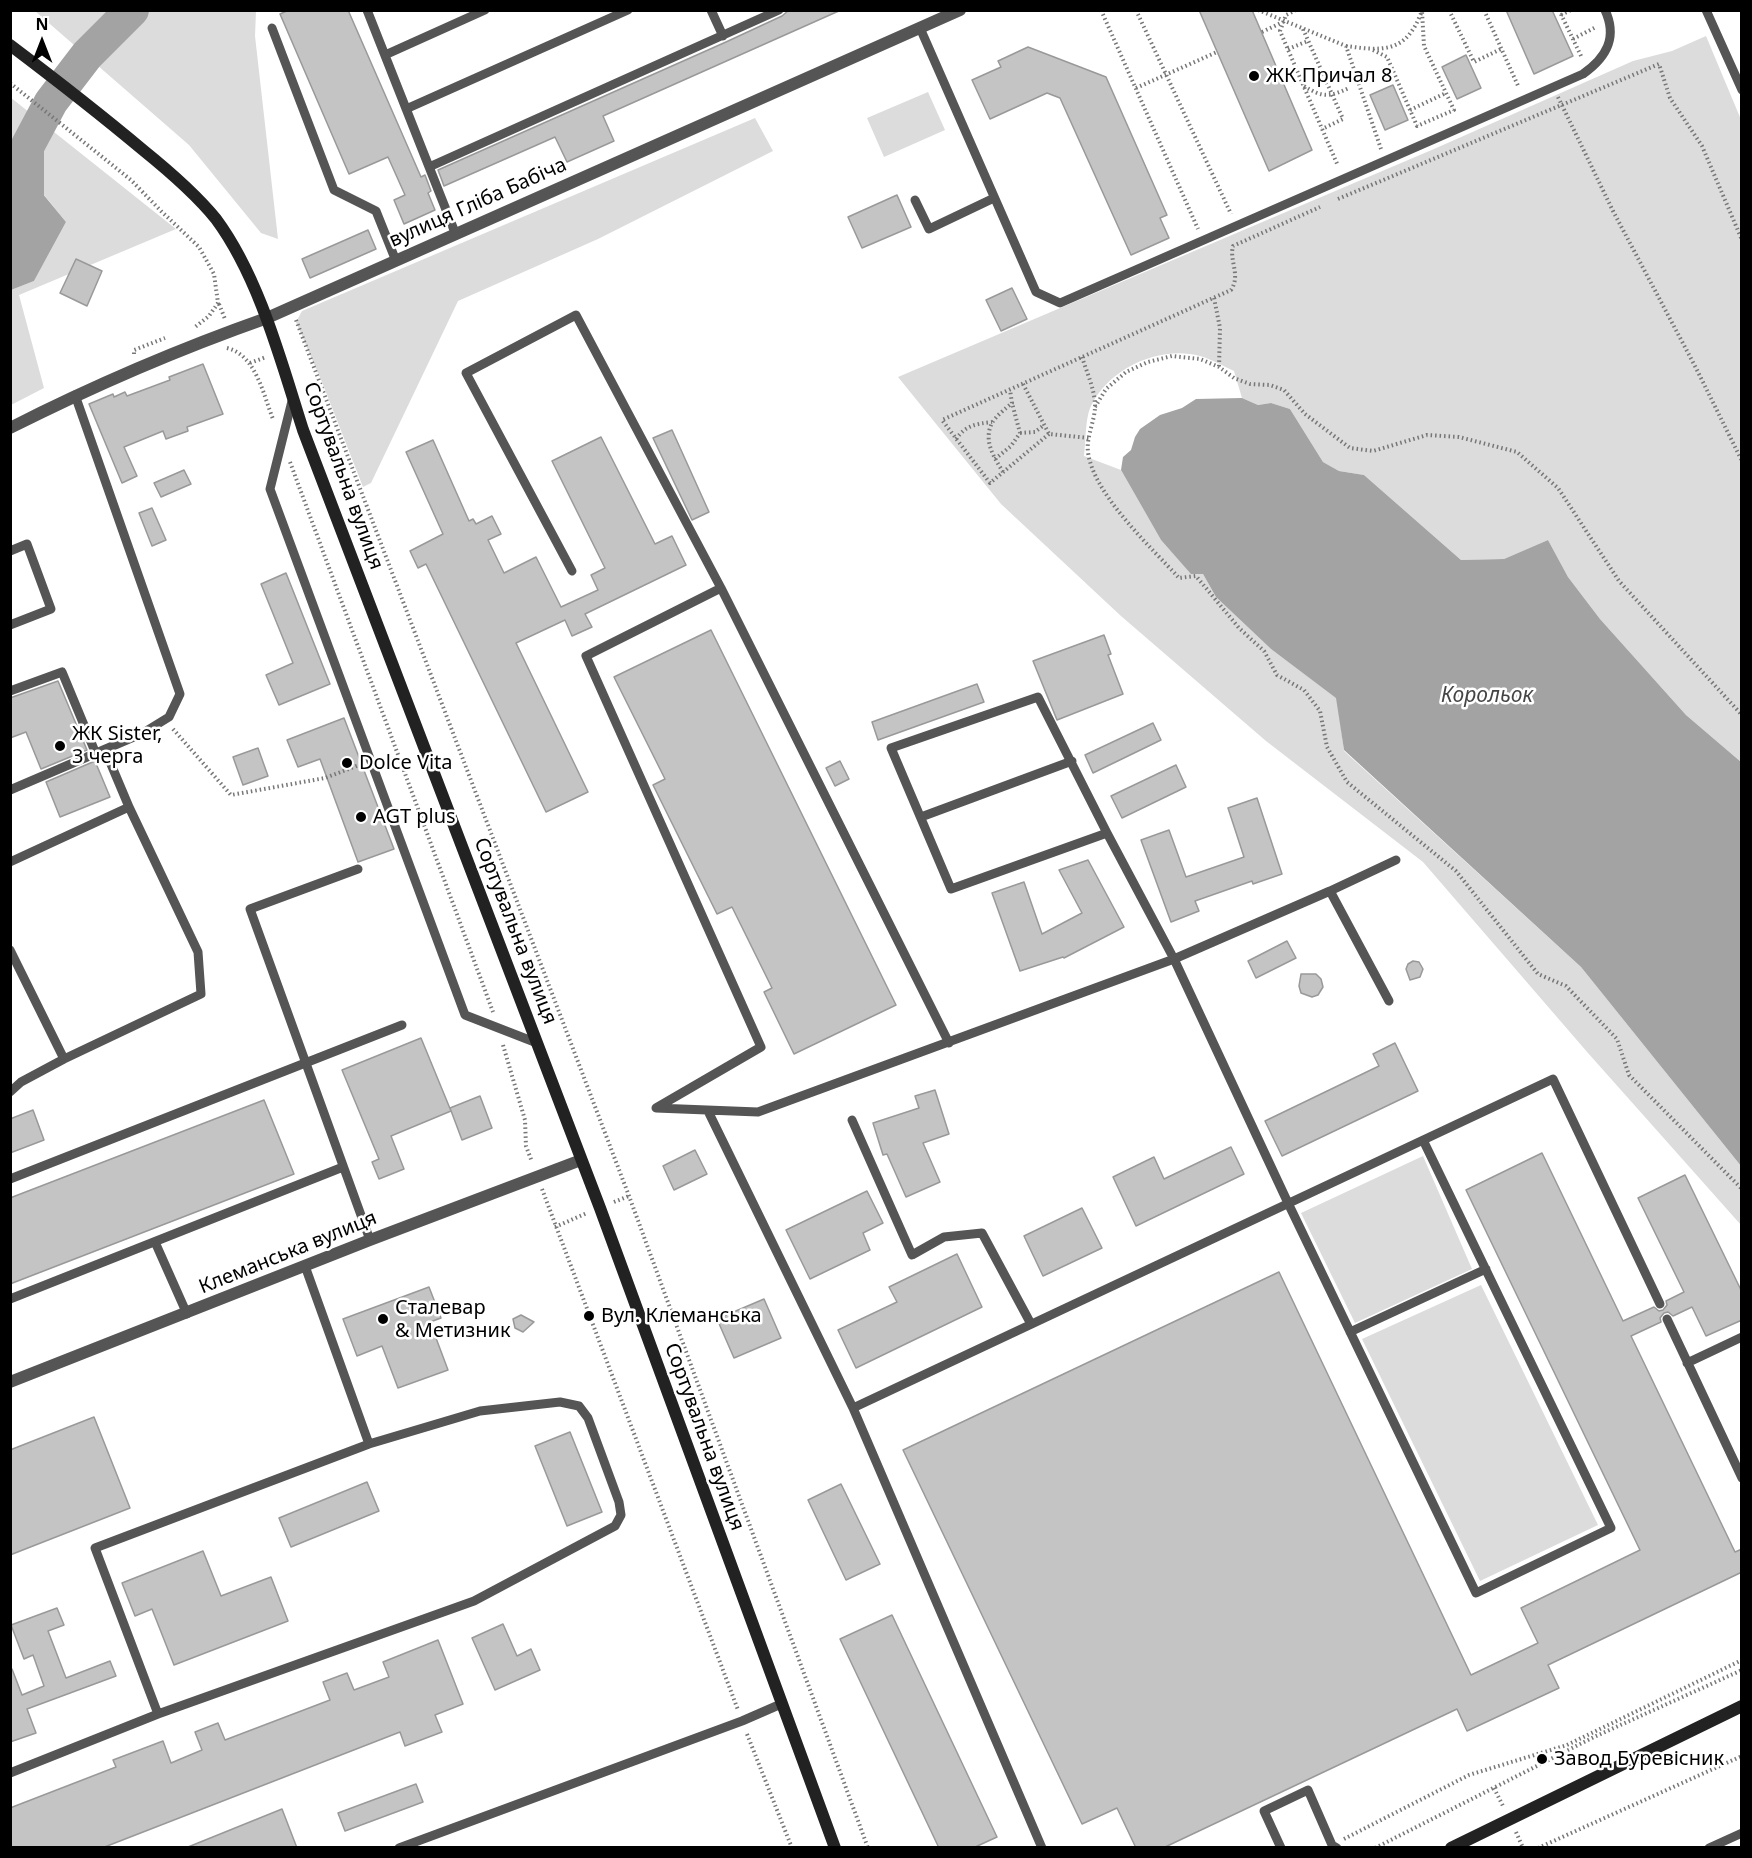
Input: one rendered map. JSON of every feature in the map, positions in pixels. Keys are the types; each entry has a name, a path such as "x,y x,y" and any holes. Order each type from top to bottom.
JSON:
{"street":[{"name":"вулиця Гліба Бабіча","path":"10,428 75,395 267,318 960,10"},
{"name":"Сортувальна вулиця","path":"10,45 115,126 182,182 216,219 239,257 267,318 308,441 581,1160 835,1848"},
{"name":"Клеманська вулиця","path":"10,1382 370,1240 581,1160"},
{"path":"1451,1848 1742,1706"}],"lane":[{"path":"367,10 456,235"},
{"path":"385,55 485,10"},
{"path":"406,109 628,10"},
{"path":"711,10 723,36"},
{"path":"429,167 779,10"},
{"path":"920,28 1036,292 1060,303 1583,74 1597,63 1605,52 1610,37 1610,22 1605,10"},
{"path":"1706,10 1742,90"},
{"path":"272,27 334,190 376,211 396,261"},
{"path":"915,200 929,229 994,198"},
{"path":"572,571 466,373 576,315 721,588 949,1043"},
{"path":"10,790 143,733 168,717 180,694 75,395"},
{"path":"293,397 270,489 465,1015 537,1044"},
{"path":"10,551 27,544 51,609 10,625"},
{"path":"721,588 586,656 761,1047 656,1108 758,1112 1174,959 1396,860"},
{"path":"10,691 62,672 96,754"},
{"path":"1107,833 951,889 891,748 1038,697 1174,959 1288,1203 1476,1593 1611,1528 1424,1140"},
{"path":"10,1092 21,1082 64,1059 201,994 198,952 129,807 105,750"},
{"path":"921,817 1072,761"},
{"path":"10,862 129,807"},
{"path":"358,868 250,909 370,1240"},
{"path":"1330,891 1389,1001"},
{"path":"10,950 64,1059"},
{"path":"10,1179 402,1025"},
{"path":"853,1408 1553,1079 1660,1304"},
{"path":"708,1111 853,1408 1042,1848"},
{"path":"852,1120 912,1255 944,1237 982,1233 1031,1324"},
{"path":"10,1299 343,1167"},
{"path":"155,1242 187,1314"},
{"path":"305,1266 369,1444"},
{"path":"1350,1332 1485,1269"},
{"path":"1667,1319 1742,1478"},
{"path":"1688,1363 1742,1337"},
{"path":"10,1773 158,1714 474,1600 615,1526 621,1515 619,1502 588,1418 579,1406 560,1402 480,1411 369,1444 95,1548 158,1714"},
{"path":"399,1848 742,1721 781,1704"},
{"path":"1281,1848 1264,1811 1308,1790 1335,1846"},
{"path":"1709,1848 1742,1833"}],"path":[{"path":"1101,10 1203,240"},
{"path":"1136,10 1236,226"},
{"path":"1258,10 1346,46 1373,50 1387,57 1417,126 1454,111 1424,45 1422,11"},
{"path":"1296,10 1286,15 1280,31 1338,166"},
{"path":"1449,10 1474,62 1501,49"},
{"path":"1484,10 1519,88"},
{"path":"1570,10 1560,13 1584,61"},
{"path":"1373,50 1395,46 1411,33 1422,11"},
{"path":"1262,32 1284,22"},
{"path":"1573,39 1596,27"},
{"path":"1303,29 1343,120 1322,129"},
{"path":"1288,49 1308,41"},
{"path":"1346,46 1385,161"},
{"path":"1135,88 1217,52"},
{"path":"1331,201 1659,64 1670,98 1702,147 1742,240"},
{"path":"10,83 130,180 199,246 214,274 218,303 209,316 186,330"},
{"path":"1304,86 1316,93 1332,95 1349,88"},
{"path":"1553,87 1613,211 1742,461"},
{"path":"1410,110 1446,93"},
{"path":"1089,438 1049,434 990,483 942,420 1231,290 1235,283 1231,252 1233,246 1322,206"},
{"path":"1214,298 1220,328 1219,368"},
{"path":"292,307 303,343 629,1196 868,1848"},
{"path":"134,371 134,350 176,334"},
{"path":"221,346 238,351 250,363 282,440 498,1028 525,1120 526,1146"},
{"path":"1095,407 1106,389 1126,372 1149,362 1172,356 1200,359 1250,384 1284,390 1305,414 1350,448 1373,451 1427,435 1459,437 1516,452 1558,488 1619,581 1742,715"},
{"path":"1082,357 1095,407 1088,452 1095,475 1113,505 1179,578 1196,576 1239,628 1264,651 1277,675 1304,690 1320,711 1327,747 1347,782 1456,871 1538,974 1566,986 1617,1039 1629,1075 1742,1189"},
{"path":"1023,384 1049,434"},
{"path":"995,459 1011,446 1020,433 1010,389"},
{"path":"1003,472 989,449 992,422 1012,402"},
{"path":"956,438 962,430 972,424 992,422"},
{"path":"1020,433 1035,432 1044,425"},
{"path":"165,719 231,795 325,778 371,761"},
{"path":"555,1227 792,1848"},
{"path":"1335,1846 1469,1775 1567,1745 1742,1660"},
{"path":"1375,1848 1594,1737 1742,1670"},
{"path":"1538,1848 1742,1756"}],"shaded area":[{"path":"35,11 256,11 255,36 278,239 261,233 189,145"},
{"path":"1706,36 1742,122 1741,762 1686,715 1600,619 1568,577 1548,540 1504,559 1461,560 1364,475 1339,471 1323,462 1290,409 1271,403 1258,405 1242,398 1234,371 1217,363 1185,353 1169,354 1153,357 1123,371 1099,392 1091,406 1084,456 1121,470 1161,540 1191,573 1203,574 1216,597 1271,649 1337,698 1344,751 1581,967 1741,1166 1741,1225 1423,862 1266,741 1121,616 1001,504 898,377 1434,149 1633,61 1672,51"},
{"path":"928,92 945,130 884,157 867,118"},
{"path":"10,97 176,229 19,295 44,388 11,405 11,290 34,281 66,222 11,154"},
{"path":"755,118 773,151 598,239 458,301 371,483 363,487 296,322 302,311"},
{"path":"1423,1156 1472,1269 1355,1323 1301,1213"},
{"path":"1481,1285 1598,1525 1480,1581 1362,1339"}],"water":[{"path":"10,154 66,222 34,281 11,290"},
{"name":"Корольок","path":"1242,398 1258,405 1271,403 1290,409 1323,462 1339,471 1364,475 1461,560 1504,559 1548,540 1568,577 1600,619 1686,715 1741,762 1741,1166 1581,967 1344,750 1336,698 1271,649 1216,597 1203,574 1191,574 1161,540 1121,470 1123,457 1131,450 1140,429 1160,415 1182,408 1196,399"}],"building":[{"path":"289,10 348,10 421,177 425,175 431,191 428,193 435,210 404,224 394,200 405,195 388,157 349,174 280,14"},
{"path":"789,10 841,10 603,116 614,141 567,162 555,137 444,186 438,170 726,42 782,16"},
{"name":"ЖК Причал 8","path":"1199,10 1252,10 1312,150 1269,171"},
{"path":"1506,10 1552,10 1573,56 1534,74"},
{"path":"1028,47 1106,77 1167,215 1160,218 1169,238 1131,255 1060,98 1047,93 990,119 972,80 1001,67 998,61"},
{"path":"1466,55 1481,88 1457,99 1442,67"},
{"path":"1393,85 1408,120 1385,130 1370,95"},
{"path":"897,195 911,227 862,248 848,217"},
{"path":"368,230 376,249 310,278 302,259"},
{"path":"76,259 102,271 87,306 60,293"},
{"path":"1012,288 1027,319 1001,331 986,300"},
{"path":"203,364 223,414 187,427 188,431 166,439 163,431 124,447 137,476 122,483 89,404 113,394 114,397 125,392 127,396 170,380 169,377"},
{"path":"672,430 709,512 692,520 653,438"},
{"path":"601,437 655,544 672,536 686,565 585,614 592,627 572,636 565,620 516,643 588,792 546,812 426,564 418,568 410,551 443,534 406,452 433,440 469,521 473,519 476,524 492,516 501,534 488,540 504,573 536,557 561,607 598,590 591,575 605,568 552,461"},
{"path":"184,470 191,484 161,497 154,483"},
{"path":"152,508 166,540 152,546 139,513"},
{"path":"286,573 330,684 279,705 266,675 293,663 261,584"},
{"path":"711,630 896,1005 794,1054 764,992 772,988 732,907 717,914 653,785 665,779 614,677"},
{"path":"1104,635 1111,654 1108,655 1123,694 1057,720 1033,661"},
{"path":"58,681 87,750 41,769 26,732 10,738 10,698"},
{"path":"977,684 984,702 878,740 872,722"},
{"path":"344,718 394,849 358,862 320,759 298,767 287,740"},
{"path":"1153,723 1161,740 1093,773 1085,755"},
{"path":"258,748 268,776 243,785 233,757"},
{"path":"95,761 110,797 60,817 46,782"},
{"path":"840,761 849,779 835,786 826,768"},
{"path":"1176,765 1186,787 1122,818 1111,796"},
{"path":"1257,798 1282,874 1253,884 1252,881 1195,901 1199,911 1171,922 1141,840 1169,830 1186,877 1244,857 1228,808"},
{"path":"1088,860 1124,927 1064,958 1020,971 992,893 1024,882 1042,934 1082,913 1059,870"},
{"path":"1287,941 1296,958 1256,978 1248,961"},
{"path":"1413,961 1419,962 1423,969 1420,977 1410,980 1406,969"},
{"path":"1301,974 1316,974 1321,979 1323,987 1318,995 1312,997 1301,993 1299,986"},
{"path":"421,1038 451,1111 391,1136 404,1169 379,1179 372,1162 379,1159 342,1070"},
{"path":"1395,1043 1418,1091 1282,1156 1265,1121 1379,1066 1373,1054"},
{"path":"935,1090 949,1134 923,1143 940,1182 906,1197 887,1154 883,1155 873,1123 919,1108 915,1096"},
{"path":"480,1096 492,1128 462,1140 450,1108"},
{"path":"264,1100 294,1174 10,1284 10,1198"},
{"path":"33,1110 44,1140 10,1153 10,1119"},
{"path":"1231,1147 1244,1174 1136,1226 1113,1177 1154,1157 1164,1179"},
{"path":"695,1150 707,1174 674,1190 663,1166"},
{"path":"1542,1153 1623,1321 1654,1307 1659,1311 1663,1310 1667,1305 1666,1301 1684,1292 1638,1198 1685,1175 1742,1292 1742,1320 1706,1336 1692,1307 1673,1316 1668,1312 1664,1313 1660,1318 1661,1322 1631,1336 1735,1552 1742,1549 1742,1572 1548,1665 1559,1688 1467,1731 1457,1709 1163,1848 1136,1848 1117,1808 1082,1824 903,1450 1279,1272 1471,1675 1538,1643 1521,1608 1640,1550 1466,1190"},
{"path":"867,1191 883,1223 863,1233 870,1250 810,1279 786,1230"},
{"path":"1082,1208 1102,1248 1043,1276 1024,1236"},
{"path":"957,1254 982,1307 856,1368 838,1330 897,1302 889,1287"},
{"path":"429,1287 441,1318 430,1322 448,1370 398,1388 382,1346 357,1356 343,1319"},
{"path":"764,1299 781,1338 734,1358 717,1319"},
{"path":"521,1315 534,1322 523,1332 515,1328 513,1319"},
{"path":"94,1417 130,1508 10,1555 10,1450"},
{"path":"570,1432 602,1512 567,1526 535,1446"},
{"path":"367,1482 379,1511 291,1547 279,1518"},
{"path":"841,1484 880,1564 846,1580 808,1500"},
{"path":"203,1551 221,1596 271,1577 288,1621 174,1665 152,1609 135,1616 122,1583"},
{"path":"57,1608 64,1625 48,1631 66,1678 110,1661 116,1676 27,1709 36,1733 10,1742 10,1669 12,1669 22,1695 44,1686 33,1655 24,1659 11,1625"},
{"path":"892,1615 997,1837 973,1848 939,1848 840,1639"},
{"path":"503,1624 517,1656 531,1649 540,1670 495,1690 472,1638"},
{"path":"438,1640 463,1704 435,1715 442,1732 405,1746 400,1732 102,1848 10,1848 10,1808 116,1767 113,1760 163,1741 171,1763 202,1750 195,1732 218,1723 225,1740 330,1700 323,1682 347,1673 354,1690 389,1677 383,1662"},
{"path":"416,1784 423,1802 345,1831 338,1813"},
{"path":"282,1809 297,1848 188,1848 188,1847"}],"waterway":[{"path":"10,245 15,242 27,206 27,147 51,102 87,55 132,10"}],"place":[{"name":"ЖК Причал 8","path":"1254,76"},
{"name":"ЖК Sister, 3 черга","path":"60,746"},
{"name":"Dolce Vita","path":"347,763"},
{"name":"AGT plus","path":"361,817"},
{"name":"Вул. Клеманська","path":"589,1316"},
{"name":"Сталевар & Метизник","path":"383,1319"},
{"name":"Завод Буревісник","path":"1542,1759"}]}
